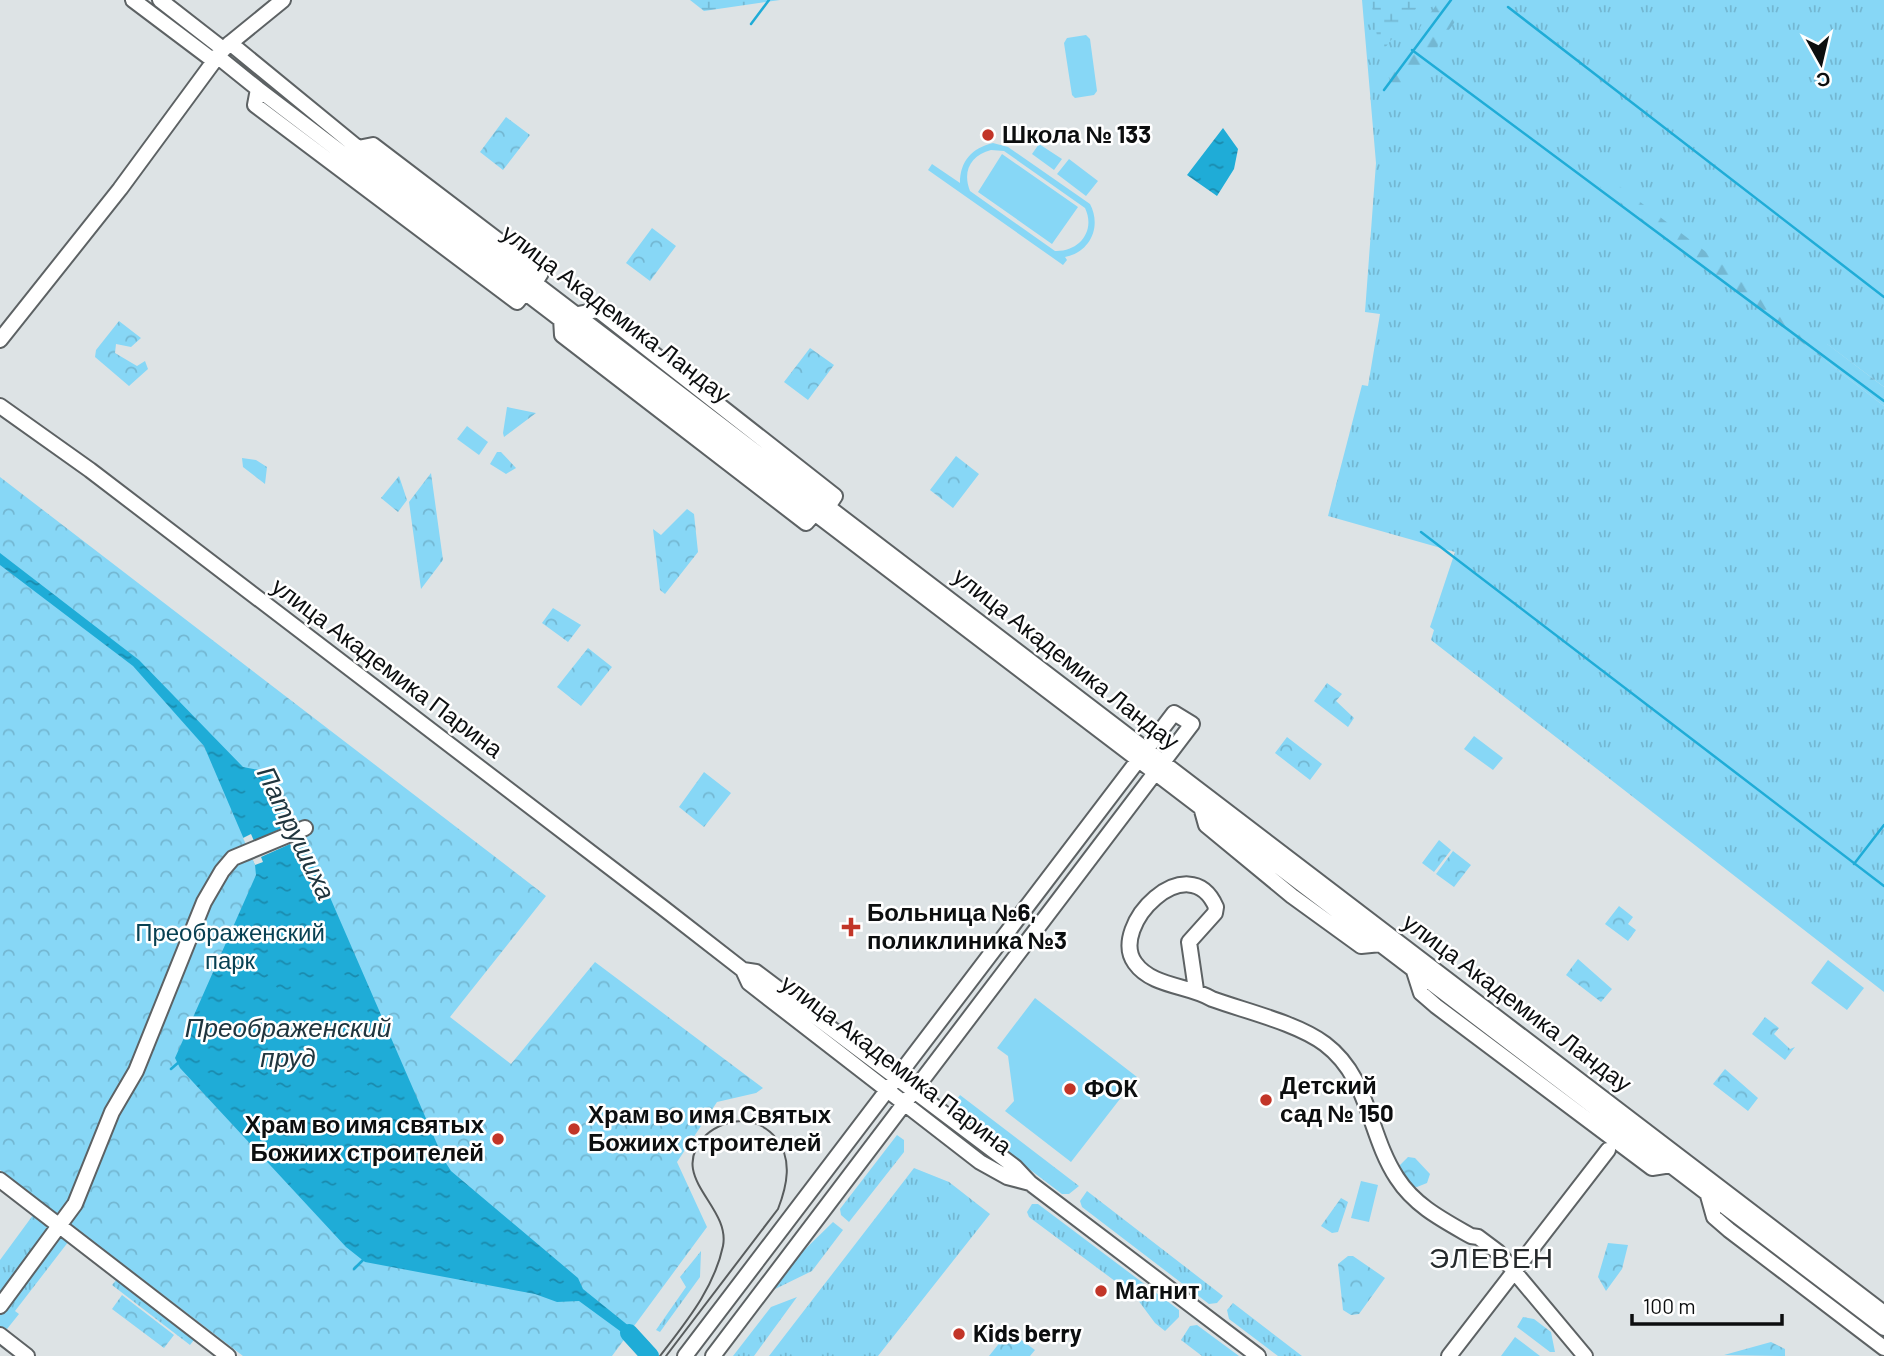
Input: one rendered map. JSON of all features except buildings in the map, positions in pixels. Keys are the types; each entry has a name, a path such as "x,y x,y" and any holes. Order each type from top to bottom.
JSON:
{"street":[{"name":"улица Академика Ландау","path":"133,0 221,52 358,148 578,314 832,500 1142,755"},
{"name":"улица Академика Ландау","path":"160,0 221,52 258,89 255,105 517,302 534,281"},
{"path":"0,340 120,189 221,52 283,0"},
{"path":"358,148 373,145 517,254 534,281"},
{"name":"улица Академика Ландау","path":"534,281 561,318 811,518 1159,767 1884,1313"},
{"name":"улица Академика Парина","path":"0,406 123,495 743,970 750,983 980,1162 1007,1177 1030,1183"},
{"path":"685,1356 1174,713 1192,724 916,1092 713,1356"},
{"name":"улица Академика Ландау","path":"1159,767 1201,807 1206,825 1312,911 1361,946 1381,944 1884,1328"},
{"path":"0,1306 75,1204 111,1112 136,1071 204,902 222,871 233,858 305,828"},
{"path":"1196,990 1189,942 1215,914 1216,907 1213,899 1202,889 1188,882 1177,883 1165,890 1129,933 1128,946 1135,963 1148,975 1179,987 1196,990 1212,999 1324,1043 1342,1060 1361,1086 1368,1116 1395,1177 1405,1189 1422,1208 1471,1236 1478,1237 1498,1252 1586,1356"},
{"name":"улица Академика Парина","path":"743,970 756,972 898,1078 1015,1167 1030,1183 1258,1356"},
{"path":"1448,1356 1608,1150"},
{"path":"0,1180 228,1356"},
{"path":"1707,1192 1714,1217 1884,1348"},
{"path":"0,1335 27,1356"}],"green space":[{"path":"690,0 780,0 704,11"},
{"path":"1362,0 1884,0 1884,387 1827,344 1826,361 1884,406 1884,992 1431,640 1434,630 1430,627 1455,552 1328,516 1362,385 1368,386 1380,314 1365,312 1376,163"},
{"path":"1371,0 1423,0 1380,54"},
{"path":"1440,0 1471,0 1398,99 1387,72"},
{"path":"1086,35 1090,39 1097,91 1094,95 1075,98 1072,95 1064,43 1067,38"},
{"path":"506,117 530,135 503,170 480,152"},
{"path":"993,143 1008,147 1090,204 1095,221 1091,237 1081,250 1065,257 1067,260 1063,265 928,170 932,164 960,183 962,168 973,152","holes":["1004,151 1085,208 1088,216 1087,232 1078,244 1055,251 970,191 967,177 973,160 984,152"]},
{"path":"1039,144 1062,159 1054,170 1032,154"},
{"path":"1002,154 1078,207 1052,244 978,192"},
{"path":"1069,159 1098,181 1086,196 1057,174"},
{"path":"1588,169 1598,170 1884,387 1884,406 1589,178"},
{"path":"652,228 676,246 650,281 626,263"},
{"path":"119,321 141,338 131,347 116,344 115,353 137,366 145,361 148,369 129,386 95,357 96,350"},
{"path":"810,348 834,365 808,400 784,382"},
{"path":"507,407 536,413 504,437 503,433"},
{"path":"467,426 488,442 479,455 457,439"},
{"path":"497,452 501,452 516,468 506,474 490,464"},
{"path":"956,456 979,474 953,508 930,490"},
{"path":"242,458 256,460 267,467 265,484 243,467"},
{"path":"431,473 443,560 421,589 409,502"},
{"path":"399,476 407,500 398,512 381,498"},
{"name":"Преображенский парк","path":"0,477 546,896 450,1017 511,1064 595,962 763,1088 756,1093 717,1102 677,1162 707,1227 612,1356 243,1356 0,1170"},
{"path":"687,509 694,514 698,552 665,594 660,590 653,529 661,535"},
{"path":"553,608 581,625 568,642 542,623"},
{"path":"588,648 612,667 581,706 557,687"},
{"path":"1327,683 1342,694 1336,701 1354,718 1348,727 1314,701"},
{"path":"1474,736 1503,758 1493,770 1464,749"},
{"path":"1287,737 1322,764 1310,780 1275,753"},
{"path":"704,772 731,793 704,827 679,807"},
{"path":"1439,840 1451,850 1434,872 1422,863"},
{"path":"1453,851 1471,865 1454,887 1436,874"},
{"path":"1619,906 1633,917 1628,924 1636,930 1628,941 1605,924"},
{"path":"1578,959 1612,989 1601,1002 1566,975"},
{"path":"1828,960 1864,988 1847,1010 1811,983"},
{"name":"ФОК","path":"1035,998 1137,1077 1071,1162 1005,1111 1014,1101 1008,1056 997,1048"},
{"path":"1765,1017 1779,1028 1774,1034 1790,1049 1795,1047 1785,1060 1752,1034"},
{"path":"1725,1069 1758,1098 1748,1111 1713,1084"},
{"path":"960,1095 1079,1186 1069,1194 1062,1194 950,1109"},
{"path":"897,1135 904,1140 904,1152 849,1222 841,1215 840,1209"},
{"path":"1408,1157 1415,1158 1430,1174 1427,1183 1417,1187 1408,1186 1397,1168"},
{"path":"914,1168 949,1182 990,1214 878,1356 769,1356"},
{"path":"1361,1181 1378,1185 1369,1222 1351,1218"},
{"path":"1087,1191 1223,1296 1217,1303 1209,1304 1082,1207 1080,1201"},
{"path":"1341,1198 1348,1202 1338,1232 1332,1233 1321,1226"},
{"path":"1032,1204 1038,1204 1179,1310 1179,1317 1165,1331 1155,1323 1135,1296 1029,1217 1027,1212"},
{"path":"36,1211 72,1237 15,1311 19,1314 3,1334 0,1332 0,1260"},
{"path":"833,1222 843,1230 812,1271 771,1291 793,1261"},
{"path":"1608,1243 1628,1245 1622,1269 1606,1291 1598,1277"},
{"path":"701,1251 700,1277 660,1332 656,1330 686,1287 680,1277"},
{"path":"1348,1256 1353,1256 1385,1278 1359,1314 1351,1315 1343,1310 1338,1264"},
{"path":"119,1277 197,1336 190,1345 112,1285"},
{"path":"122,1295 174,1335 164,1348 112,1309"},
{"path":"797,1297 754,1356 733,1356 771,1307"},
{"path":"1233,1303 1302,1356 1278,1356 1229,1319 1227,1310"},
{"path":"1523,1317 1534,1319 1551,1332 1555,1352 1550,1352 1517,1327"},
{"path":"1197,1325 1239,1356 1202,1356 1181,1340 1190,1326"},
{"path":"1009,1331 1035,1350 1030,1356 989,1356"},
{"path":"1515,1337 1540,1356 1501,1356"},
{"path":"1771,1342 1785,1349 1785,1356 1724,1355"}],"water":[{"path":"1223,128 1238,149 1234,169 1217,196 1187,175"},
{"name":"Преображенский пруд","path":"0,553 139,660 243,767 269,772 301,844 329,895 451,1171 578,1278 583,1289 650,1343 641,1354 620,1331 579,1301 557,1302 535,1294 365,1262 346,1247 180,1068 175,1058 256,875 255,865 204,746 133,666 0,565"}],"pier":[{"path":"289,817 301,845 292,849 290,844 261,857 263,862 255,865 243,838 251,834 254,841 282,828 280,821"}],"waterway":[{"path":"751,24 769,0"},
{"path":"1384,90 1451,0"},
{"path":"1508,7 1884,297"},
{"path":"1412,50 1884,401"},
{"path":"1421,532 1884,886"},
{"path":"1854,864 1884,825"},
{"path":"171,1069 179,1062"},
{"path":"354,1269 364,1259"},
{"name":"Патрушиха","path":"629,1333 650,1356"}],"tram line":[{"path":"660,1356 706,1291 723,1246 723,1231 718,1217 695,1178 692,1164 695,1150 706,1135 724,1124 740,1121 758,1124 773,1135 785,1155 786,1182 778,1209 666,1356"}],"place":[{"name":"Школа № 133","path":"988,135"},
{"name":"Больница №6, поликлиника №3","path":"851,927"},
{"name":"ФОК","path":"1070,1089"},
{"name":"Детский сад № 150","path":"1266,1100"},
{"name":"Храм во имя Святых Божиих строителей","path":"574,1129"},
{"name":"Храм во имя святых Божиих строителей","path":"498,1139"},
{"name":"Магнит","path":"1101,1291"},
{"name":"Kids berry","path":"959,1334"}],"district":[{"name":"ЭЛЕВЕН","path":"1492,1258"}]}
